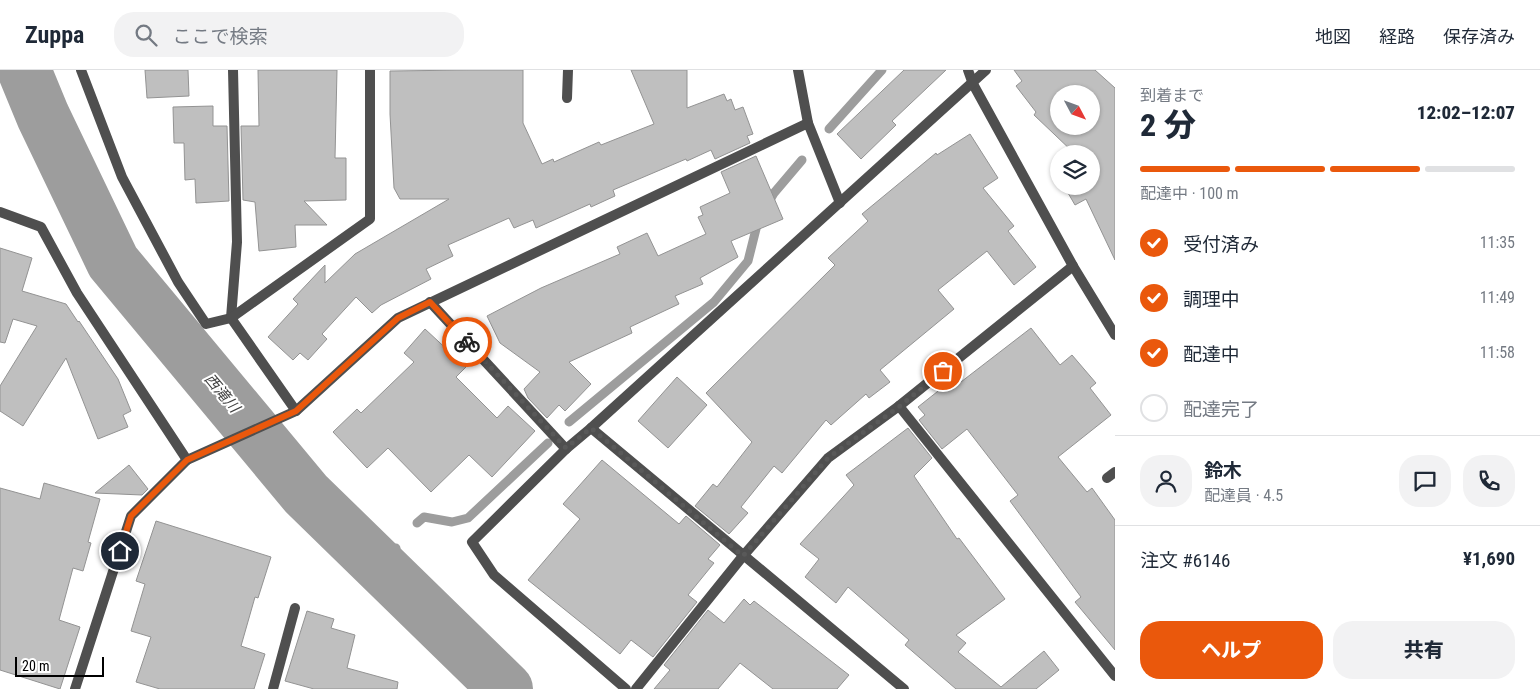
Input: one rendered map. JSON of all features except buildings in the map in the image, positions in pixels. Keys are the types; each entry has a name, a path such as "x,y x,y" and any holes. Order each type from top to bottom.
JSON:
{"street":[{"path":"81,70 122,178 178,282 206,324 231,318 370,219 370,70"},
{"path":"233,70 237,242 231,318 296,411"},
{"path":"567,98 568,70"},
{"path":"798,70 808,123 840,203"},
{"path":"968,70 973,84 1073,266 1115,336"},
{"path":"626,689 494,575 472,542 566,448 591,428 973,84 986,70"},
{"path":"75,689 131,516 187,460 296,411 398,318 808,123"},
{"path":"0,212 41,227 77,293 187,460"},
{"path":"636,689 743,556 828,458 900,406 1073,266"},
{"path":"430,302 566,448"},
{"path":"900,406 1115,676"},
{"path":"591,428 904,689"},
{"path":"273,689 295,608"}],"waterway":[{"name":"西滝川","path":"24,70 43,116 113,262 306,494 506,689"},
{"path":"829,129 882,70"},
{"path":"767,205 774,193 802,160"},
{"path":"569,422 714,302 748,261 758,221"},
{"path":"417,523 424,517 452,522 468,518 548,443"},
{"path":"380,566 396,548"}],"way so far":[{"path":"467,342 566,448 591,428 743,556 828,458 900,406 943,371"}],"route":[{"path":"120,551 131,516 187,460 296,411 398,318 430,302 467,342"}]}
